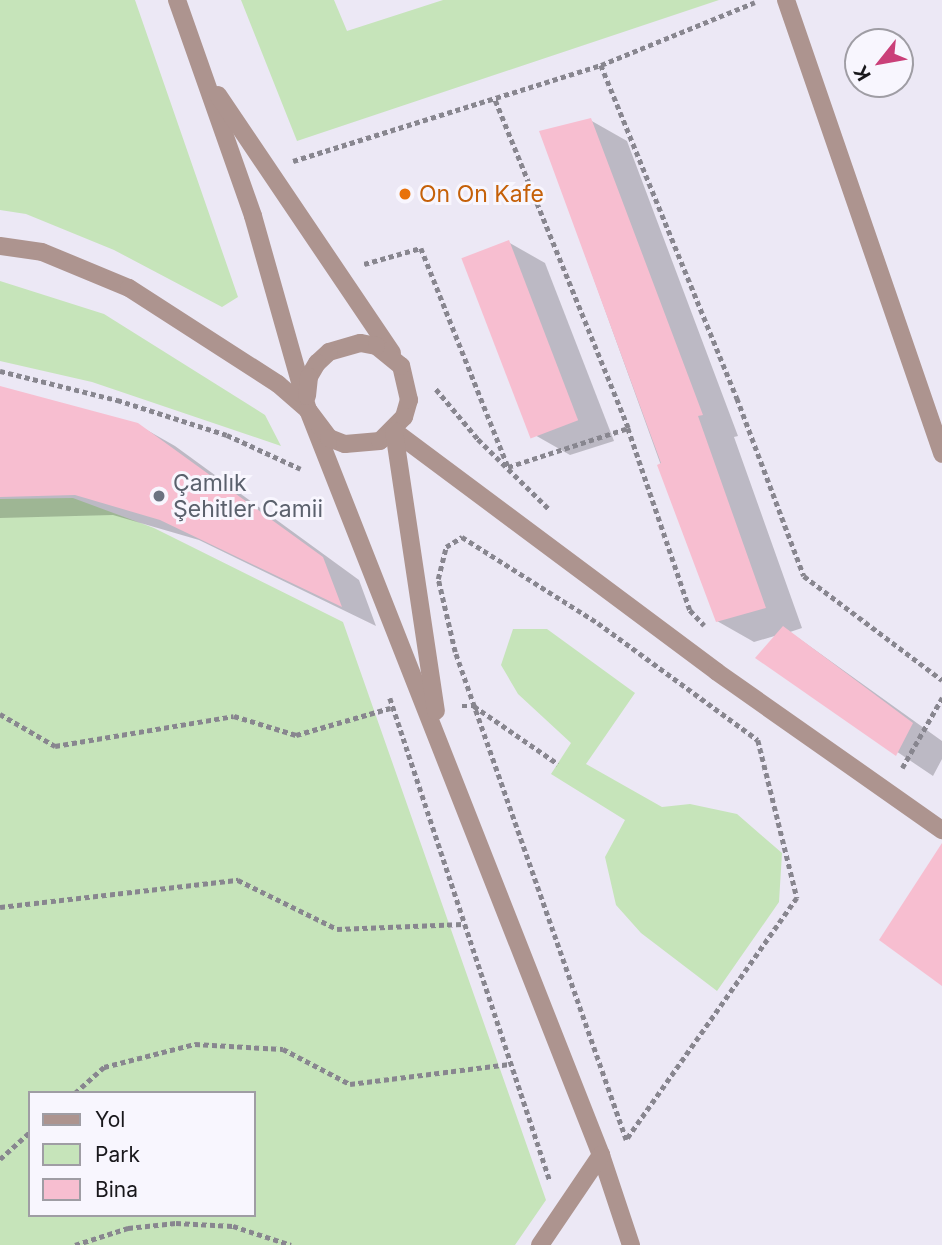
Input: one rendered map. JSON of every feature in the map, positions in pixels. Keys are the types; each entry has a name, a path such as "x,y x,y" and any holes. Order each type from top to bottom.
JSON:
{"street":[{"path":"177,0 253,216 308,410 431,707 440,739 601,1155 631,1245"},
{"path":"786,0 942,454"},
{"path":"202,71 332,269 401,366 409,400 394,431 431,707"},
{"path":"0,246 42,252 129,288 278,384 308,410 329,438 345,444 371,444 394,431"},
{"path":"308,410 309,377 329,352 360,343 390,354 401,366"},
{"path":"394,431 717,672 942,830"},
{"path":"540,1245 601,1155"}],"path":[{"path":"292,171 288,162 601,65 755,2"},
{"path":"601,65 737,398 804,576 942,680"},
{"path":"494,98 628,428 690,610 714,635"},
{"path":"332,269 421,248 508,467"},
{"path":"0,371 227,435 313,474"},
{"path":"428,379 478,439 555,514"},
{"path":"508,467 628,428"},
{"path":"462,537 598,622 758,740 797,898 626,1140 474,706 438,579 446,547 462,537"},
{"path":"390,694 390,708 561,1214"},
{"path":"900,770 942,698"},
{"path":"0,713 55,746 234,716 296,735 390,708 474,706 558,764"},
{"path":"889,763 911,776"},
{"path":"0,907 239,880 337,929 463,923"},
{"path":"77,1091 104,1067 195,1044 283,1049 350,1084 510,1064"},
{"path":"0,1159 28,1134"},
{"path":"75,1245 128,1227 176,1223 233,1226 291,1245"}],"green space":[{"path":"0,0 135,0 238,297 222,307 114,250 26,214 0,210"},
{"path":"241,0 334,0 347,31 443,0 719,0 297,141"},
{"path":"0,281 104,314 265,415 281,446 92,382 0,361"},
{"path":"73,498 154,528 343,622 546,1200 515,1245 0,1245 0,499"},
{"path":"513,629 547,629 635,693 586,764 662,807 690,804 737,814 782,853 779,902 717,991 641,933 616,905 605,857 625,820 551,774 571,743 518,694 501,665"}],"building":[{"path":"591,118 703,415 698,416 766,608 716,622 657,465 661,463 539,131"},
{"path":"509,240 578,420 531,438 461,258"},
{"name":"Çamlık Şehitler Camii","path":"0,386 138,423 323,557 342,607 160,520 75,495 0,497"},
{"path":"783,626 913,723 896,756 755,658"},
{"path":"942,843 942,986 879,940"}],"place":[{"name":"On On Kafe","path":"405,194"},
{"name":"Çamlık Şehitler Camii","path":"159,496"}]}
